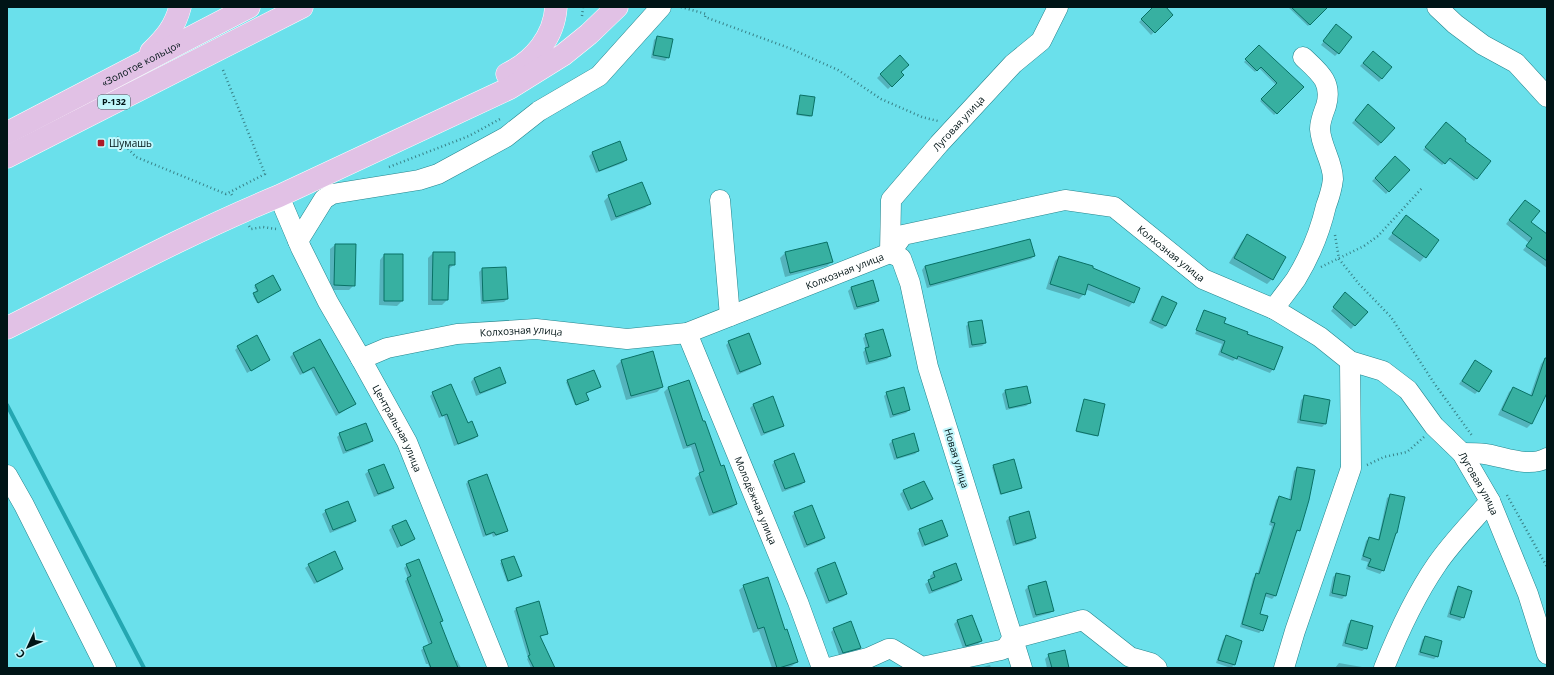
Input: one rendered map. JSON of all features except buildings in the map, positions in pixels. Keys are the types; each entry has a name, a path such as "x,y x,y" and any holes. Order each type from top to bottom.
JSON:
{"main road":[{"path":"133,68 166,37 177,18 180,7"},
{"name":"«Золотое кольцо»","path":"7,133 249,7"},
{"name":"Р-132","path":"7,157 302,7"},
{"path":"285,193 351,148 510,72 527,61 544,44 550,33 555,19 556,7"},
{"path":"510,88 545,58 553,47 560,37 567,7"},
{"path":"7,328 156,253 510,88 563,55 589,34 617,7"},
{"path":"7,321 53,305"}],"street":[{"path":"289,237 324,199 332,194 419,180 432,176 506,137 540,111 599,76 661,7"},
{"name":"Луговая улица","path":"890,253 891,200 1013,64 1041,41 1058,7"},
{"path":"1436,7 1483,46 1516,63 1547,97"},
{"path":"1274,309 1295,280 1312,250 1322,223 1332,179 1330,163 1323,146 1320,128 1327,101 1327,84 1317,70 1303,57"},
{"name":"Центральная улица","path":"285,193 289,237 361,358 407,442 498,668"},
{"path":"720,200 730,316"},
{"name":"Колхозная улица","path":"361,358 387,348 457,334 536,329 627,338 687,333 890,253 903,235 1065,200 1114,207 1203,279 1274,309 1320,337 1350,361"},
{"name":"Новая улица","path":"890,253 901,258 910,283 928,367 1022,668"},
{"path":"7,337 53,305"},
{"name":"Молодёжная улица","path":"687,333 798,602 822,668"},
{"path":"1284,668 1297,623 1351,468 1350,361"},
{"name":"Луговая улица","path":"1350,361 1383,371 1408,390 1434,426 1462,453 1498,498 1547,654"},
{"path":"1462,453 1484,454 1526,462 1540,462 1547,458"},
{"path":"7,470 106,668"},
{"path":"7,475 24,505"},
{"path":"1384,668 1414,603 1433,570 1453,543 1498,498"},
{"path":"829,668 868,658 888,649 895,650 919,666 935,665 1001,650 1006,648 1012,639 1083,620 1130,656 1151,663 1157,668"}],"path":[{"path":"681,7 706,14 705,17 769,40 838,70 881,99 922,117 956,126"},
{"path":"117,137 136,156 226,194 265,174 223,70"},
{"path":"387,168 469,136 503,118"},
{"path":"1318,268 1364,246 1378,236 1424,187"},
{"path":"230,192 251,229 263,227 275,229 289,237"},
{"path":"1335,230 1339,259 1359,284 1391,317 1434,383 1484,454"},
{"path":"1351,468 1368,465 1384,457 1407,452 1434,426"},
{"path":"1498,498 1547,567"}],"waterway":[{"path":"7,405 144,668"}],"place":[{"name":"Шумашь","path":"101,143"}]}
